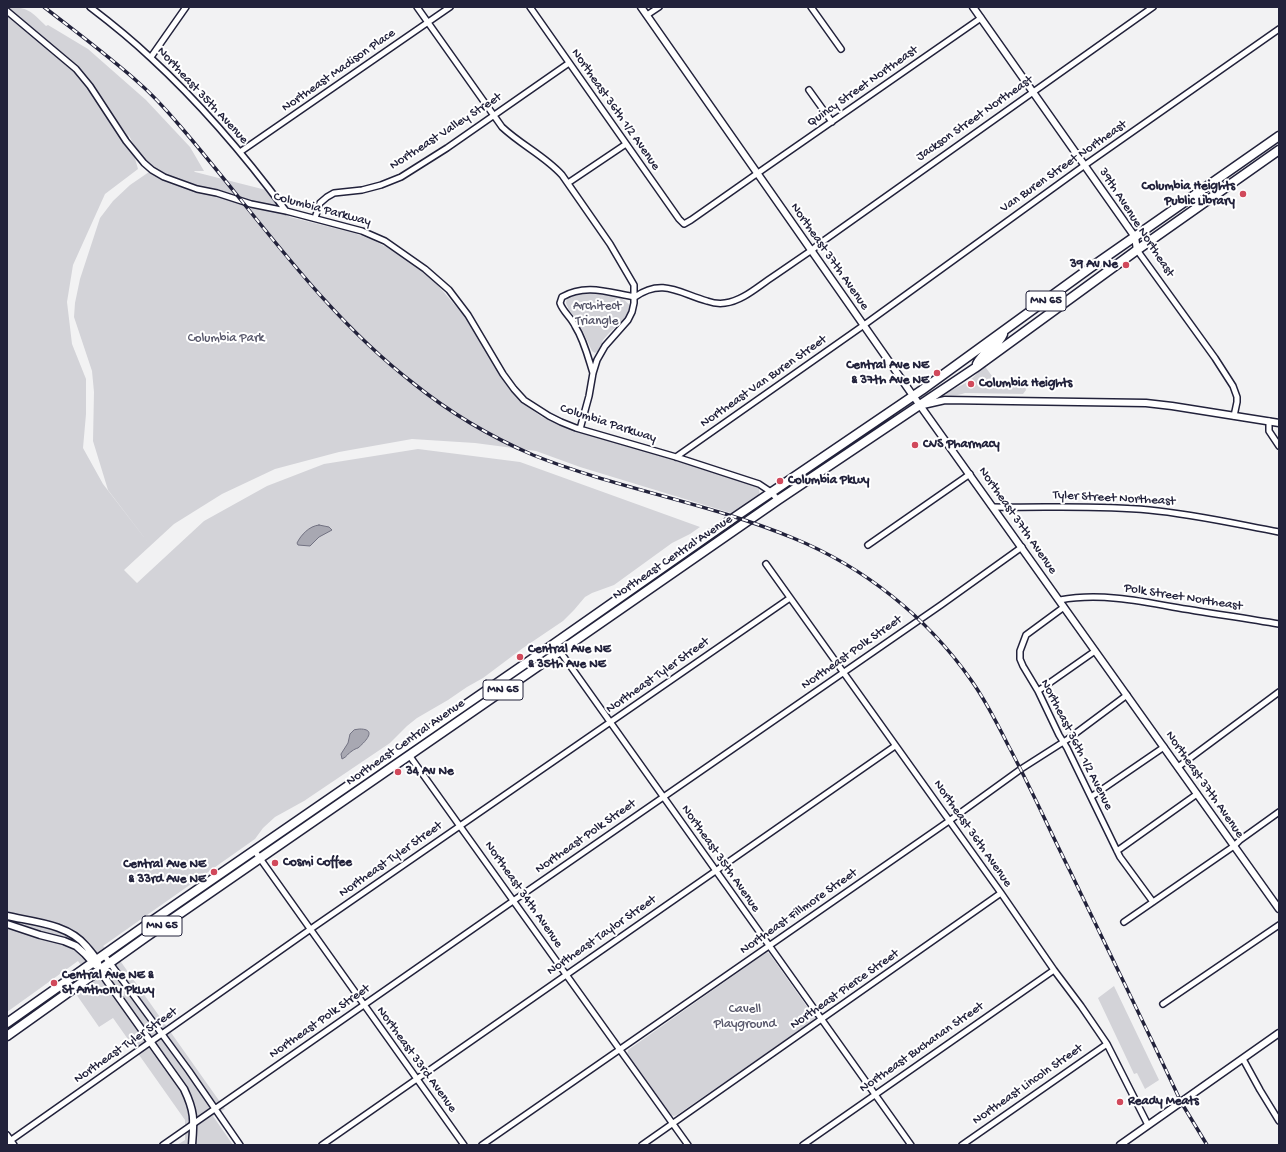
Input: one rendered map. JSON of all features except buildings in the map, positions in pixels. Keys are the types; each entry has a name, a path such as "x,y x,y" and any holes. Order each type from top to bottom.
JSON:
{"main road":[{"name":"MN 65","path":"914,396 1135,237 1279,136"},
{"name":"MN 65","path":"920,405 975,368 1137,250 1279,150"},
{"path":"1008,344 1008,336 1029,317 1033,310"},
{"path":"975,368 984,354 999,342 1004,332"},
{"name":"Northeast Central Avenue","path":"7,1023 771,492 914,396"},
{"name":"Northeast Central Avenue","path":"7,1036 559,651 778,500 920,405"}],"street":[{"name":"Northeast 35th Avenue","path":"90,7 151,57 210,118 240,152 286,211"},
{"path":"151,57 186,7"},
{"path":"417,7 502,127 512,137 554,166 610,244 634,285 632,312 628,320 605,346 597,360 580,429"},
{"name":"Northeast Madison Place","path":"240,152 450,7"},
{"name":"Northeast 36th 1/2 Avenue","path":"530,7 684,224"},
{"name":"Northeast 37th Avenue","path":"641,7 920,405 1279,909"},
{"path":"647,15 659,7"},
{"path":"811,7 841,49"},
{"name":"39th Avenue Northeast","path":"973,7 1135,237 1137,250 1215,358 1233,386 1237,397 1234,416"},
{"name":"Jackson Street Northeast","path":"634,297 643,291 659,287 674,290 713,303 723,304 734,302 812,250 825,239 1153,7"},
{"name":"Columbia Parkway","path":"7,11 76,70 90,86 126,141 144,163 152,170 164,177 197,189 251,204 315,218 362,231 385,241 426,268 449,290 468,315 503,374 524,400 560,422 759,484 771,492 778,500"},
{"name":"Quincy Street Northeast","path":"684,224 981,18"},
{"name":"Van Buren Street Northeast","path":"864,325 1085,165 1279,29"},
{"name":"Northeast Valley Street","path":"315,218 320,203 327,197 334,193 362,190 381,185 401,177 569,63"},
{"path":"809,90 832,122"},
{"path":"568,184 626,144"},
{"path":"593,373 575,325 562,308 560,302 562,297 574,291 588,289 602,290 634,297"},
{"name":"Northeast Van Buren Street","path":"676,457 864,325"},
{"path":"920,405 945,400 1146,403 1279,423"},
{"path":"1269,421 1269,431 1279,446"},
{"path":"868,545 970,474"},
{"name":"Tyler Street Northeast","path":"993,507 1097,507 1149,510 1199,517 1279,532"},
{"name":"Northeast Polk Street","path":"163,1145 1022,547"},
{"name":"Northeast 36th Avenue","path":"766,564 1107,1044 1148,1125"},
{"name":"Northeast Tyler Street","path":"11,1143 151,1041 790,598"},
{"name":"Polk Street Northeast","path":"1060,600 1090,598 1131,599 1279,624"},
{"name":"Northeast 36th 1/2 Avenue","path":"1064,607 1026,635 1021,647 1020,659 1038,691 1120,857 1153,902"},
{"name":"Northeast 35th Avenue","path":"554,643 911,1145"},
{"path":"1038,691 1095,651"},
{"path":"1178,767 1279,692"},
{"name":"Northeast Fillmore Street","path":"482,1145 1021,769 1063,742 1127,695"},
{"name":"Northeast Taylor Street","path":"322,1145 896,746"},
{"path":"1091,797 1164,747"},
{"name":"Northeast 34th Avenue","path":"410,755 688,1145"},
{"path":"1117,851 1197,794"},
{"path":"1124,922 1234,846 1279,812"},
{"name":"Northeast 33rd Avenue","path":"254,850 464,1145"},
{"name":"Northeast Pierce Street","path":"642,1145 1001,894"},
{"path":"7,916 54,926 73,934 86,946 100,970 184,1088 193,1113 194,1124 192,1145"},
{"path":"7,924 76,946 95,962"},
{"path":"1163,1004 1279,925"},
{"path":"104,955 240,1145"},
{"name":"Northeast Buchanan Street","path":"803,1145 1054,970"},
{"path":"1120,1145 1279,1033"},
{"name":"Northeast Lincoln Street","path":"962,1145 1107,1044"},
{"path":"1243,1059 1279,1121"},
{"path":"7,1135 11,1143"}],"green space":[{"name":"Columbia Park","path":"7,7 20,8 29,11 46,26 48,25 88,49 146,100 190,147 204,171 194,171 195,172 266,190 290,217 354,233 373,240 407,258 435,282 466,318 499,373 513,393 528,407 542,417 566,427 754,485 759,490 759,497 734,514 580,467 536,451 475,443 412,439 339,452 275,469 222,494 174,524 124,570 137,583 204,521 267,486 324,464 418,449 520,462 700,527 672,543 614,585 585,597 563,621 523,648 483,678 417,718 390,743 304,801 275,817 263,828 255,839 103,946 121,962 225,1109 213,1116 233,1145 177,1145 185,1140 185,1120 113,1018 99,1027 76,994 93,983 78,961 7,1012","holes":["128,134 149,172 130,185 113,201 100,218 80,279 74,317 92,371 94,392 93,441 108,490 150,545 103,484 83,448 86,414 86,379 72,344 67,302 73,265 105,194 138,169"]},
{"name":"Architect Triangle","path":"583,293 609,294 621,298 630,306 629,314 603,340 598,351 595,353 592,351 578,321 569,310 566,303 567,298"},
{"path":"984,365 997,383 1004,380 1008,384 1024,384 1026,390 1023,394 965,393 952,396 945,394 968,381 977,374"},
{"name":"Cavell Playground","path":"767,952 815,1018 813,1021 677,1115 671,1115 627,1055 628,1050"},
{"path":"1114,986 1159,1080 1145,1089 1137,1073 1134,1074 1098,998"}],"shaded area":[{"path":"319,525 329,527 332,530 319,537 310,546 298,545 297,543 306,531"},
{"path":"360,729 368,731 368,736 358,748 342,759 341,754 348,743 350,734 354,730"}],"railway":[{"path":"44,7 117,64 151,94 208,159 290,261 319,294 348,325 380,355 441,404 486,432 533,455 565,467 729,515 793,538 819,550 869,579 892,596 935,635 971,680 991,712 1032,792 1181,1102 1207,1145"}],"place":[{"name":"Columbia Heights Public Library","path":"1243,194"},
{"name":"39 Av Ne","path":"1126,265"},
{"name":"Central Ave NE & 37th Ave NE","path":"937,373"},
{"name":"Columbia Heights","path":"971,384"},
{"name":"CVS Pharmacy","path":"915,445"},
{"name":"Columbia Pkwy","path":"780,481"},
{"name":"Central Ave NE & 35th Ave NE","path":"520,657"},
{"name":"34 Av Ne","path":"398,772"},
{"name":"Cosmi Coffee","path":"275,863"},
{"name":"Central Ave NE & 33rd Ave NE","path":"214,872"},
{"name":"Central Ave NE & St Anthony Pkwy","path":"54,983"},
{"name":"Ready Meats","path":"1120,1102"}]}
